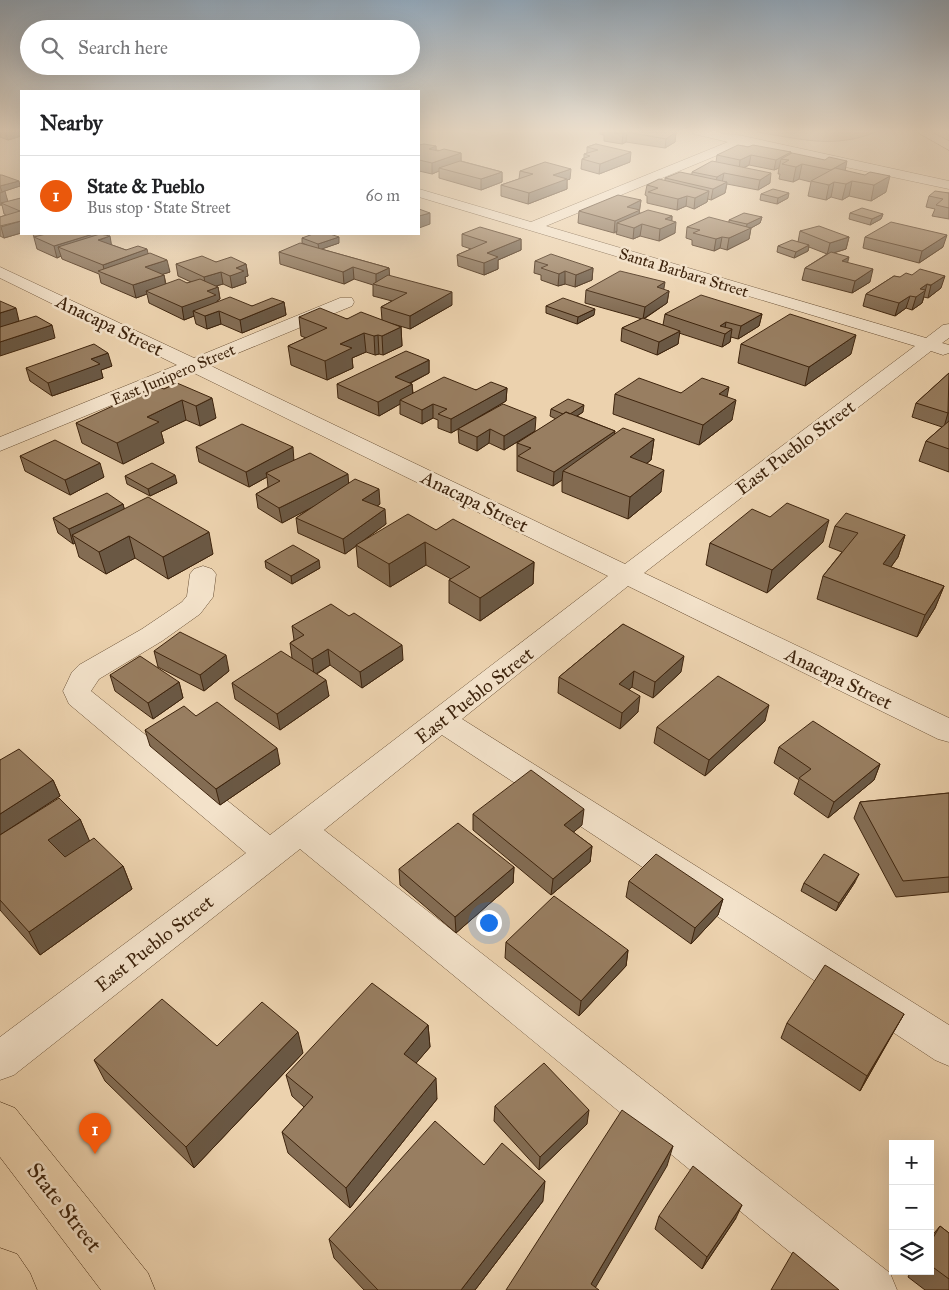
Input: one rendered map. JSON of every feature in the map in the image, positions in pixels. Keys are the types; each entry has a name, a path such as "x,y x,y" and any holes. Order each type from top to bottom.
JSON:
{"main road":[{"name":"State Street","path":"0,1123 130,1290"},
{"path":"0,1271 14,1290"}],"street":[{"path":"531,227 616,192"},
{"name":"Santa Barbara Street","path":"420,194 942,342"},
{"name":"Anacapa Street","path":"0,272 949,731"},
{"name":"East Junipero Street","path":"0,445 346,302"},
{"name":"East Pueblo Street","path":"0,1061 270,854 627,574 942,342"},
{"path":"203,574 200,597 191,608 152,635 88,672 82,678 77,691 80,697 270,854"},
{"path":"442,720 949,1046"},
{"path":"300,830 873,1290"}],"building":[{"path":"649,192 707,192 695,198 687,196 678,199"},
{"path":"765,192 789,193 778,198 761,194"},
{"path":"934,192 949,193 949,208 936,205 943,199 929,196"},
{"path":"618,195 641,200 627,207 640,210 615,221 579,211"},
{"path":"20,198 20,211 1,203"},
{"path":"862,208 883,214 872,219 850,213"},
{"path":"420,209 430,213 420,216"},
{"path":"648,210 672,216 665,219 676,222 660,229 642,224 634,228 617,223"},
{"path":"20,211 20,221 0,226 0,217"},
{"path":"744,213 762,217 747,224 729,220"},
{"path":"709,217 751,228 729,238 722,237 716,239 693,233 700,230 687,227"},
{"path":"891,222 947,235 922,251 865,237"},
{"path":"819,226 849,237 830,243 800,231"},
{"path":"480,227 521,239 487,253 498,257 484,263 457,255 487,242 462,234"},
{"path":"42,235 90,235 54,246 34,237"},
{"path":"97,235 105,235 110,236 98,240 126,250 138,246 147,249 103,265 58,247"},
{"path":"310,235 333,235 339,237 318,244 302,238"},
{"path":"792,240 809,245 796,252 778,246"},
{"path":"300,243 389,268 376,274 353,267 343,272 279,252"},
{"path":"831,252 849,257 842,261 873,269 855,281 805,268"},
{"path":"150,253 167,260 145,267 164,275 133,285 98,271"},
{"path":"551,254 593,268 576,275 565,271 559,274 541,268 548,265 535,261"},
{"path":"202,256 216,262 231,257 246,264 236,268 244,271 230,276 221,272 204,277 176,264"},
{"path":"920,269 945,276 931,285 927,284 920,289 926,290 916,297 910,296 899,303 866,294 894,276 900,277 906,273 912,275"},
{"path":"620,271 665,282 657,287 669,291 645,307 586,290"},
{"path":"388,275 452,292 410,316 381,307 407,293 373,284"},
{"path":"179,279 187,283 200,279 218,287 207,291 216,295 182,307 146,291"},
{"path":"701,295 762,314 741,326 726,322 720,326 732,329 725,334 665,314"},
{"path":"230,297 252,306 272,298 284,302 240,320 219,311 205,316 193,311"},
{"path":"563,298 595,309 578,317 546,306"},
{"path":"0,301 16,308 0,313"},
{"path":"320,308 347,319 361,312 401,327 382,336 364,333 340,344 352,348 325,361 288,346 327,328 299,317"},
{"path":"790,314 856,335 809,367 741,344"},
{"path":"36,316 52,325 0,342 0,327"},
{"path":"643,318 680,331 659,342 622,328"},
{"path":"94,344 108,353 91,359 100,364 48,383 26,368"},
{"path":"406,351 429,360 395,377 412,384 378,402 337,384"},
{"path":"949,373 948,413 916,403"},
{"path":"444,377 476,390 491,382 507,388 451,419 438,414 447,409 433,404 422,410 400,400"},
{"path":"639,378 681,393 702,378 729,387 719,394 736,400 703,425 615,394"},
{"path":"177,383 212,398 196,406 182,400 147,417 159,422 117,443 76,423 156,386 164,389"},
{"path":"568,399 584,405 570,414 566,412 563,414 551,409"},
{"path":"503,404 536,417 504,436 490,429 477,437 458,429"},
{"path":"566,412 615,431 554,472 518,456 531,448 517,443"},
{"path":"949,421 949,449 926,441"},
{"path":"242,424 293,447 246,472 196,447"},
{"path":"623,428 654,439 630,457 664,470 630,497 563,471"},
{"path":"55,440 100,463 65,480 20,456"},
{"path":"310,453 348,474 279,508 256,494 280,481 266,473"},
{"path":"152,463 175,475 148,489 125,476"},
{"path":"355,479 379,489 362,500 385,509 343,539 296,518"},
{"path":"107,493 123,504 69,529 53,518"},
{"path":"148,497 209,532 163,557 129,536 99,552 72,535"},
{"path":"787,503 829,520 772,570 710,543 752,509 770,517"},
{"path":"846,513 905,535 883,564 944,586 925,615 823,576 858,533 835,526"},
{"path":"408,514 436,530 453,519 534,562 480,598 449,580 470,567 425,542 389,564 356,545"},
{"path":"293,545 319,560 291,576 265,561"},
{"path":"331,604 349,616 354,613 402,645 360,672 328,649 312,659 290,643 304,635 292,626"},
{"path":"623,624 684,656 655,682 634,671 619,684 640,696 622,713 559,677"},
{"path":"180,632 226,655 200,675 154,651"},
{"path":"281,651 326,680 277,714 232,683"},
{"path":"140,656 179,682 148,703 110,675"},
{"path":"718,676 769,705 709,760 657,727"},
{"path":"217,702 277,748 216,789 145,730 184,706 196,716"},
{"path":"813,721 880,764 834,802 799,778 811,769 779,747"},
{"path":"19,749 53,780 0,814 0,760"},
{"path":"531,770 584,809 564,825 592,846 553,879 473,814"},
{"path":"949,793 949,877 903,881 860,802"},
{"path":"59,798 80,819 48,840 65,857 94,838 123,866 29,932 0,900 0,835"},
{"path":"458,823 514,867 455,917 399,869"},
{"path":"656,854 723,899 695,928 629,881"},
{"path":"824,854 859,874 839,903 804,883"},
{"path":"554,896 628,950 581,1001 506,942"},
{"path":"825,965 904,1014 867,1076 787,1023"},
{"path":"372,983 428,1025 404,1054 436,1078 346,1188 282,1132 313,1097 286,1075"},
{"path":"162,999 217,1046 262,1002 298,1032 186,1147 94,1060"},
{"path":"544,1063 589,1110 540,1157 495,1106"},
{"path":"622,1110 673,1146 591,1284 599,1290 506,1290"},
{"path":"435,1121 484,1165 502,1143 545,1181 461,1290 378,1290 329,1239"},
{"path":"693,1166 742,1205 707,1257 659,1216"},
{"path":"940,1226 949,1233 949,1279 934,1268 934,1236"},
{"path":"793,1252 839,1290 771,1290"}],"place":[{"name":"State & Pueblo","path":"95,1154"}]}
